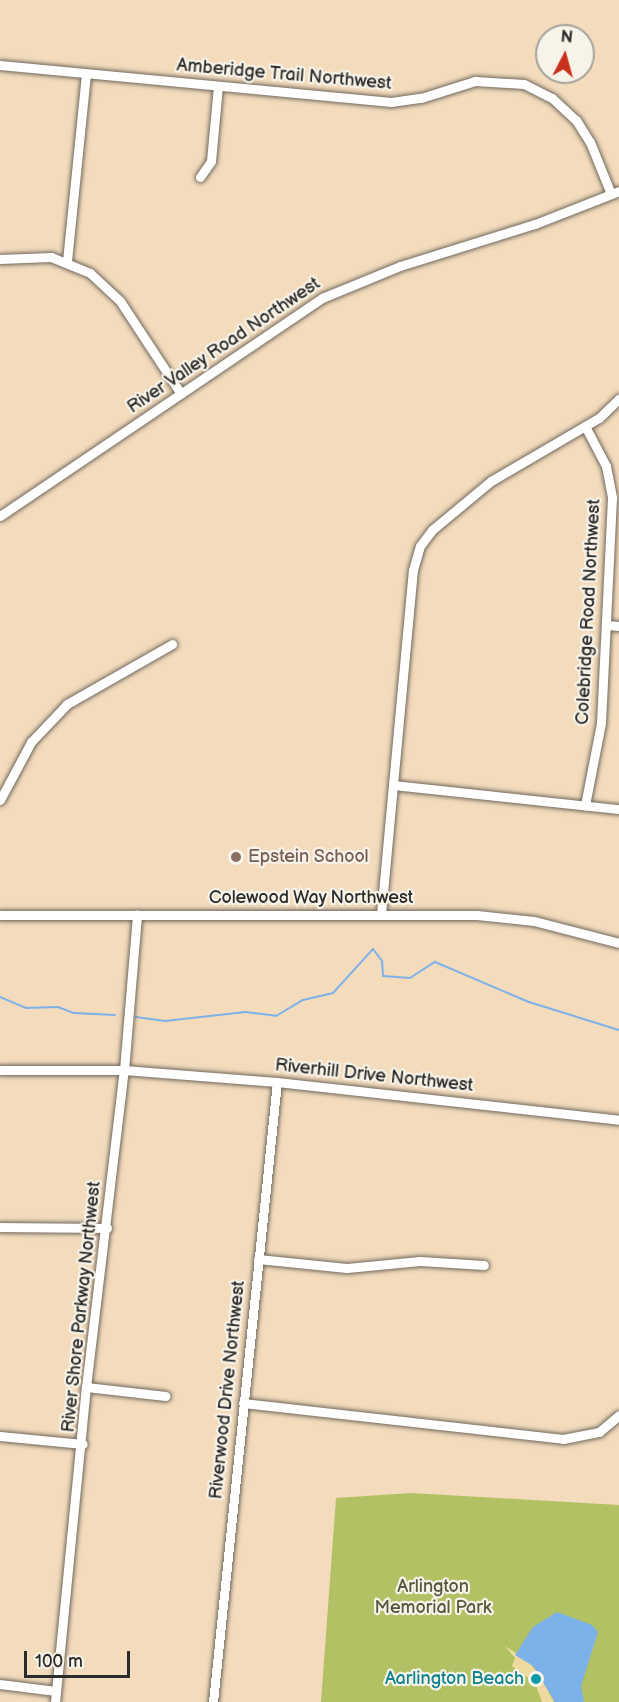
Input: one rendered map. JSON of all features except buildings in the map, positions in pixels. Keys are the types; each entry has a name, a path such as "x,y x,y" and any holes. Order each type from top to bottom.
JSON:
{"street":[{"name":"Amberidge Trail Northwest","path":"0,65 391,102 421,98 475,81 524,84 552,98 576,120 590,142 615,193"},
{"path":"67,261 86,74"},
{"path":"200,177 211,161 218,87"},
{"name":"River Valley Road Northwest","path":"0,516 322,298 400,266 535,224 615,193"},
{"path":"0,259 34,255 67,261 90,273 112,291 181,394"},
{"path":"381,914 413,570 420,546 432,530 491,481 585,426 619,399"},
{"name":"Colebridge Road Northwest","path":"585,426 606,466 612,487 601,723 585,805"},
{"path":"606,625 619,626"},
{"path":"0,800 31,742 67,704 172,644"},
{"path":"393,785 619,809"},
{"name":"Colewood Way Northwest","path":"0,915 381,914 506,917 619,943"},
{"name":"River Shore Parkway Northwest","path":"54,1702 83,1444 86,1387 107,1228 124,1070 137,915"},
{"path":"0,1070 124,1070"},
{"name":"Riverhill Drive Northwest","path":"124,1070 277,1082 619,1120"},
{"name":"Riverwood Drive Northwest","path":"213,1702 277,1082"},
{"path":"0,1227 107,1228"},
{"path":"258,1259 347,1268 420,1261 484,1265"},
{"path":"86,1387 165,1396"},
{"path":"243,1404 563,1439 599,1432 619,1415"},
{"path":"0,1436 83,1444"},
{"path":"0,1684 56,1691"}],"green space":[{"name":"Arlington Memorial Park","path":"411,1493 619,1505 619,1702 321,1702 336,1498"}],"sand":[{"name":"Aarlington Beach","path":"505,1646 527,1660 539,1674 554,1702 542,1702 535,1683 512,1666 515,1658"}],"water":[{"path":"557,1612 592,1625 598,1632 581,1686 584,1702 555,1702 533,1666 515,1655 533,1627"}],"waterway":[{"path":"136,1017 165,1021 245,1012 276,1016 303,1000 333,993 373,949 382,961 383,976 410,978 435,962 529,1002 619,1030"},
{"path":"0,997 26,1008 58,1007 74,1013 115,1015"}],"place":[{"name":"Epstein School","path":"236,857"},
{"name":"Aarlington Beach","path":"536,1679"}]}
